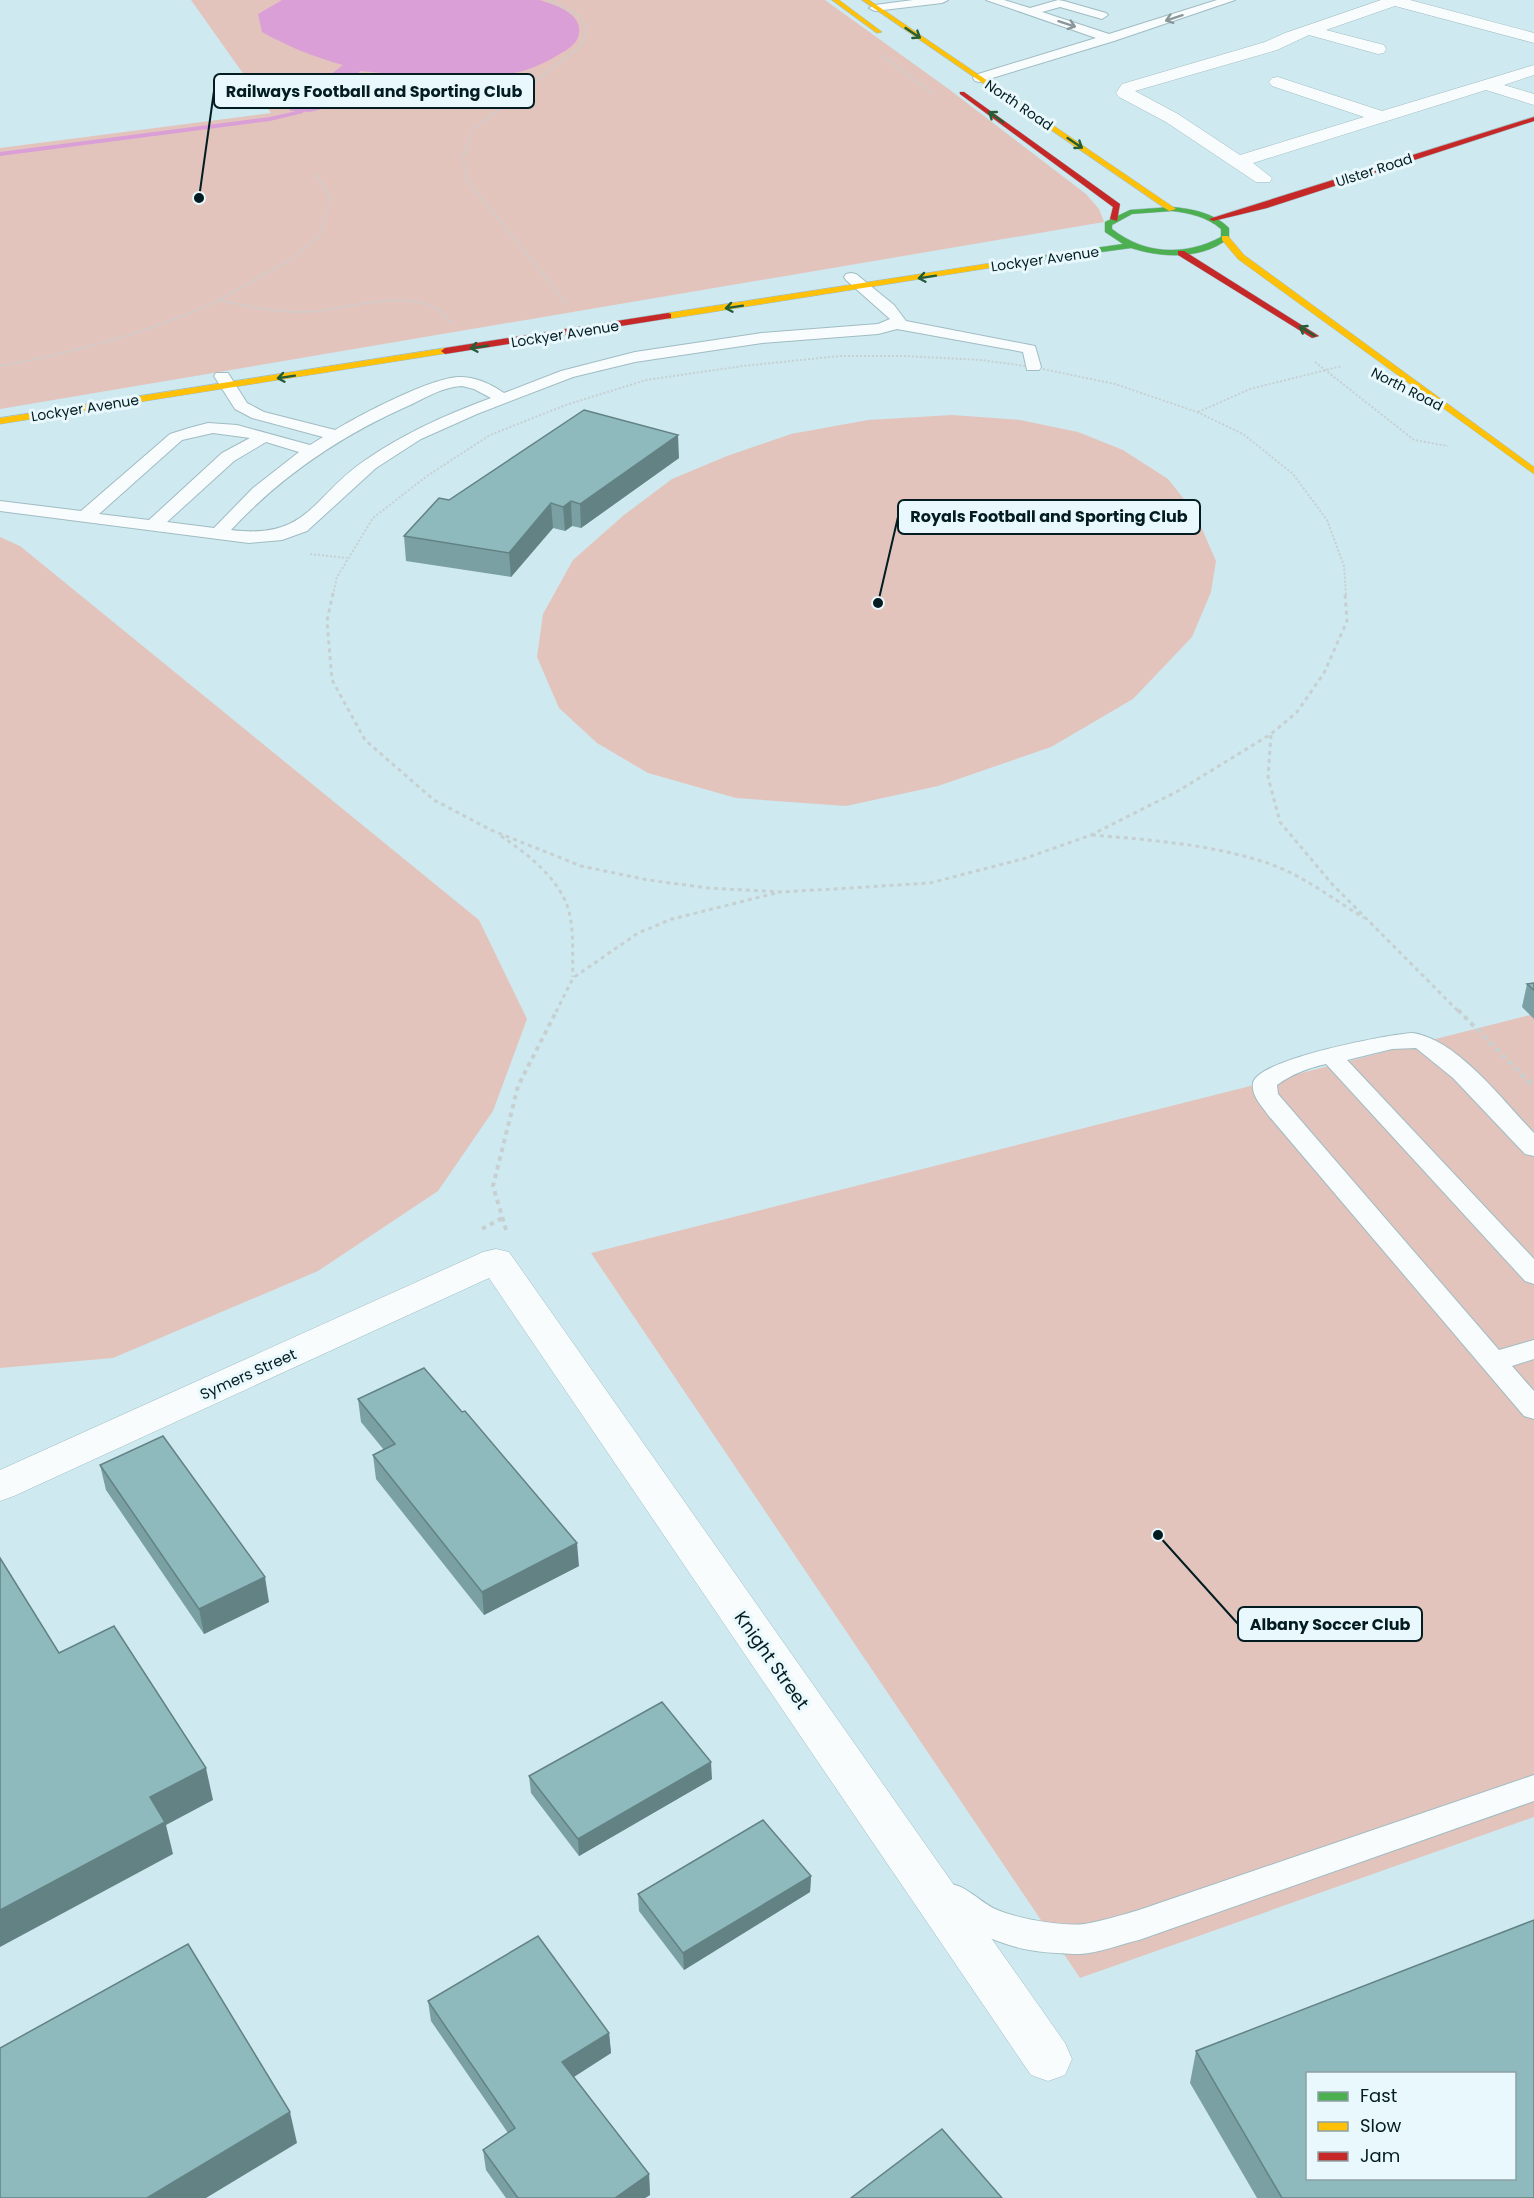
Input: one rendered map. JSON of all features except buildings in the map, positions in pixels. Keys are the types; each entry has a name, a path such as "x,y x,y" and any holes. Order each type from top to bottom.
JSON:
{"main road":[{"path":"836,0 892,41"},
{"name":"North Road","path":"870,4 1172,209"},
{"name":"North Road","path":"948,82 1117,206 1111,224"},
{"name":"Ulster Road","path":"1213,219 1264,206 1534,119"},
{"name":"Lockyer Avenue","path":"0,410 226,381 856,282 1069,242 1090,236 1132,212 1172,209"},
{"path":"1172,209 1213,219"},
{"name":"North Road","path":"1213,219 1225,228 1225,238 1241,257 1534,471"},
{"path":"1111,224 1111,236 1130,246 1163,252 1209,248 1225,238"},
{"name":"Lockyer Avenue","path":"246,378 579,320 1130,246"},
{"path":"1181,252 1328,344"},
{"name":"North Road","path":"1376,374 1450,411"},
{"name":"Lockyer Avenue","path":"0,422 226,381"}],"street":[{"path":"1263,178 1246,169 1240,161 1172,117 1125,93 1128,88 1271,46 1309,30 1396,0 1529,34"},
{"path":"1309,30 1378,49"},
{"path":"1240,161 1534,70"},
{"path":"1278,82 1383,118"},
{"path":"1484,84 1534,100"},
{"name":"Symers Street","path":"0,1486 496,1261"},
{"name":"Knight Street","path":"496,1261 1048,2059"}],"lane":[{"path":"870,4 942,0"},
{"path":"992,0 1110,38"},
{"path":"979,78 1229,0"},
{"path":"1030,12 1055,1 1102,15"},
{"path":"856,282 889,308 899,320 896,324"},
{"path":"0,506 266,538 282,535 301,527 349,482 415,436 502,398 567,374 646,355 762,338 878,329 896,324 1030,349 1033,366"},
{"path":"246,378 255,398 269,409 343,432"},
{"path":"226,381 241,406 258,415 343,432"},
{"path":"218,534 240,508 310,450 386,409 456,382 481,386 502,398"},
{"path":"85,517 176,437 213,428 310,450"},
{"path":"153,526 228,457 262,438"},
{"path":"1534,1148 1444,1056 1422,1042 1393,1042 1331,1056 1280,1070 1265,1082 1266,1095 1534,1409"},
{"path":"1331,1056 1534,1275"},
{"path":"1493,1362 1534,1349"},
{"path":"927,1883 981,1918 1018,1933 1082,1939 1139,1925 1534,1788"}],"path":[{"path":"549,0 578,15 586,27 582,45 472,130 463,158 467,180 579,320"},
{"path":"0,366 51,358 176,321 292,259 320,235 331,198 316,175"},
{"path":"219,300 248,307 303,312 400,300 418,301 437,307 462,339"},
{"path":"491,830 592,868 708,888 783,892 930,883 1026,858 1091,835 1178,791 1270,734 1297,712 1324,673 1347,621 1344,566 1327,520 1293,474 1243,434 1197,412 1116,384 1033,366 981,360 915,356 840,356 743,366 646,380 566,405 490,435 427,477 374,518 337,577 327,621 332,680 365,740 434,800 491,830 531,856 563,896 570,916 573,978"},
{"path":"1197,412 1220,399 1260,385 1378,358"},
{"path":"612,363 646,380"},
{"path":"1270,734 1268,777 1280,822 1332,884 1534,1087"},
{"path":"1091,835 1162,841 1219,850 1266,862 1304,881 1370,922"},
{"path":"496,1261 508,1240 493,1186 518,1086 573,978 638,933 672,919 742,900 783,892"}],"shaded area":[{"path":"191,0 825,0 950,90 1086,194 1099,209 1104,222 0,409 0,148 271,113"},
{"path":"282,0 540,0 560,7 572,15 579,26 579,33 574,43 565,51 535,67 512,74 461,79 360,71 346,87 350,102 310,112 291,111 278,98 289,84 330,75 343,65 302,51 262,32 258,14"},
{"path":"952,415 1020,420 1078,432 1123,450 1168,479 1195,513 1216,561 1211,592 1192,637 1133,699 1051,747 938,786 846,806 736,798 648,773 597,743 559,708 537,657 543,614 573,560 624,515 672,479 727,456 791,434 868,420"},
{"path":"0,537 20,546 479,920 527,1019 493,1111 438,1191 318,1271 113,1358 0,1368"},
{"path":"1534,1014 1534,1817 1080,1978 591,1253"}],"waterway":[{"path":"0,154 270,119 301,112"}],"traffic: fast":[{"path":"1172,209 1194,212 1213,219 1225,228 1225,238 1196,250 1165,253 1134,247 1120,240 1108,230 1108,224 1130,212 1172,209"},
{"path":"1005,263 1130,246"}],"traffic: slow":[{"path":"835,0 879,32"},
{"path":"865,0 1172,209"},
{"path":"1225,238 1241,257 1534,471"},
{"path":"668,316 1005,263"},
{"path":"0,421 445,351"}],"traffic: jam":[{"path":"962,93 1117,206 1114,219"},
{"path":"1213,219 1264,206 1534,119"},
{"path":"1181,253 1315,336"},
{"path":"445,351 668,316"}],"place":[{"name":"Railways Football and Sporting Club","path":"199,198"},
{"name":"Royals Football and Sporting Club","path":"878,603"},
{"name":"Albany Soccer Club","path":"1158,1535"}]}
